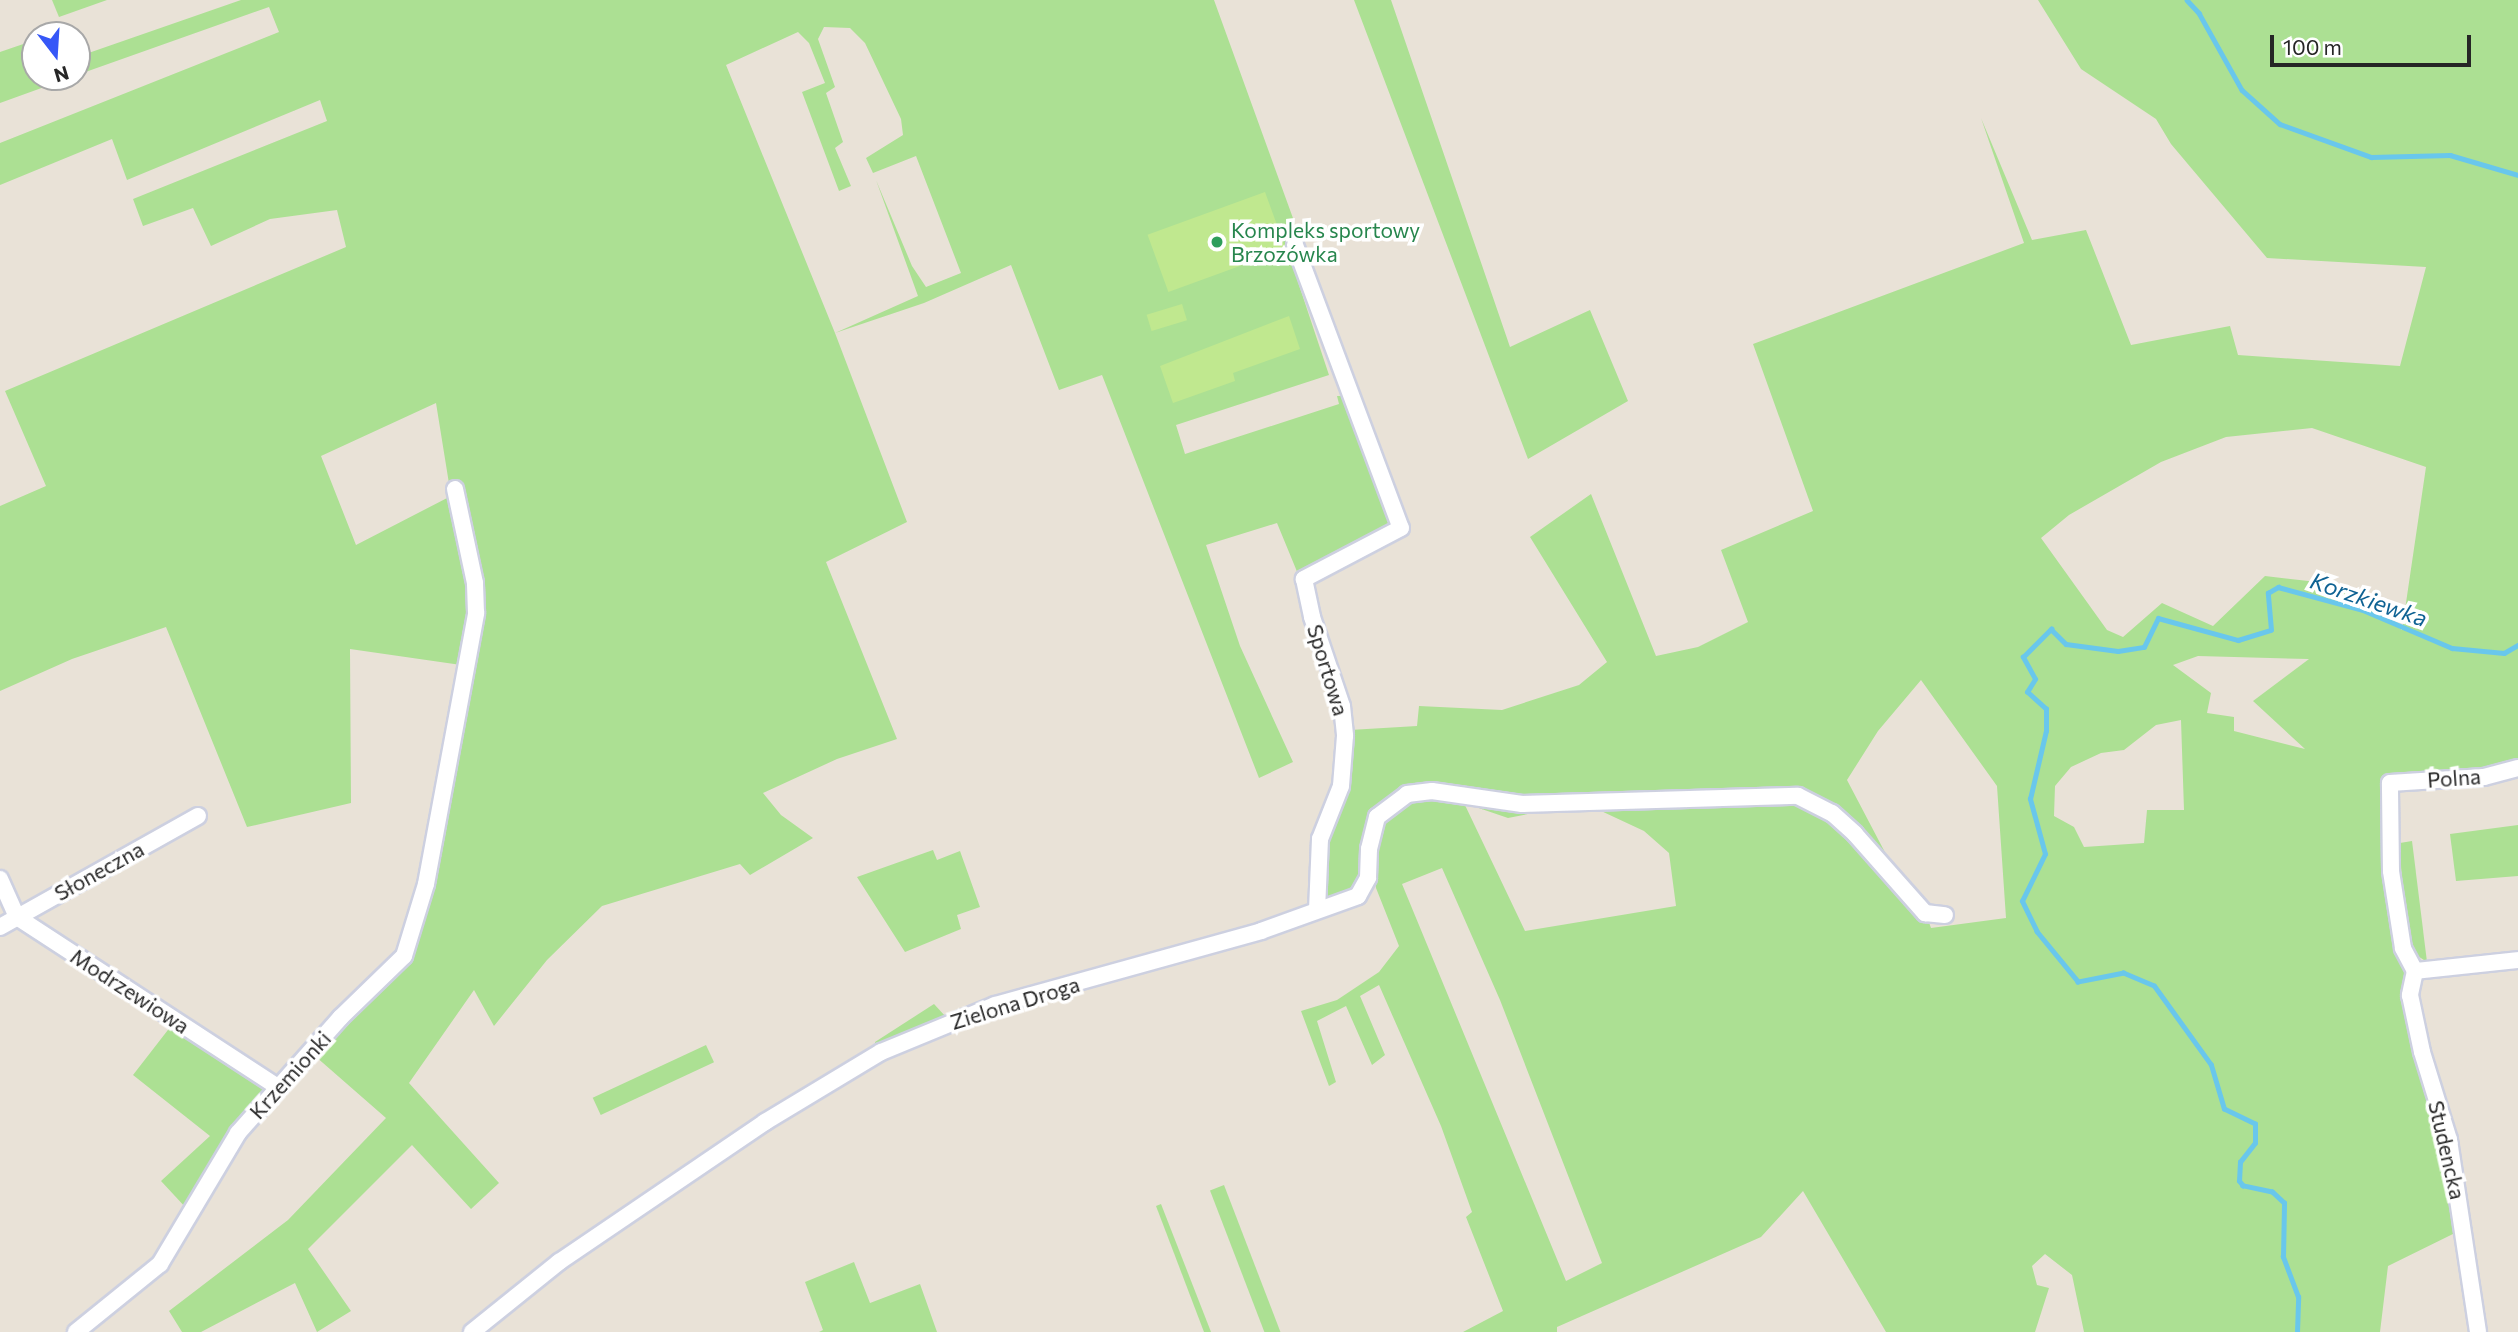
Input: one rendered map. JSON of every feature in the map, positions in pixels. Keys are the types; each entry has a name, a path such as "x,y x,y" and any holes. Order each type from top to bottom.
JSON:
{"street":[{"name":"Sportowa","path":"1294,245 1401,528 1304,579 1312,617 1342,706 1345,736 1341,786 1320,839 1317,910"},
{"name":"Krzemionki","path":"76,1332 160,1264 238,1133 278,1087 404,956 426,884 476,614 475,583 455,489"},
{"name":"Polna","path":"2390,783 2484,778 2518,768"},
{"name":"Studencka","path":"2390,783 2391,871 2403,948 2415,971 2410,995 2449,1140 2478,1332"},
{"name":"Zielona Droga","path":"472,1332 558,1262 765,1122 881,1052 995,1005 1261,931 1358,896 1368,878 1369,849 1377,817 1407,794 1432,791 1522,804 1798,796 1832,813 1855,834 1925,913 1945,915"},
{"name":"Słoneczna","path":"0,927 198,816"},
{"path":"0,879 17,917"},
{"name":"Modrzewiowa","path":"17,917 278,1087"},
{"path":"2415,971 2518,960"}],"green space":[{"path":"52,0 107,0 59,17"},
{"path":"241,0 1214,0 1302,243 1287,249 1329,375 1176,425 1185,454 1339,404 1337,396 1345,396 1394,524 1298,574 1277,523 1206,545 1240,646 1293,762 1259,778 1102,375 1059,390 1011,265 924,303 835,333 907,522 826,562 897,739 837,759 763,793 781,815 813,838 750,875 740,864 602,906 547,960 494,1026 474,990 409,1083 499,1183 471,1209 412,1145 308,1249 351,1311 317,1332 295,1283 201,1332 182,1332 169,1311 288,1220 386,1118 315,1056 416,949 475,667 350,649 351,803 247,827 166,627 72,659 0,691 0,506 46,486 5,391 346,247 337,210 270,219 211,246 193,208 143,226 133,199 327,121 320,100 127,180 112,139 0,185 0,143 279,32 269,7 91,70 91,52","holes":["824,27 850,28 865,43 901,119 903,135 866,158 873,173 916,156 961,273 926,287 912,266 876,180 918,296 835,333 726,65 798,32 809,43 825,83 802,92 839,191 851,186 835,148 843,142 826,93 835,87 818,39","436,403 451,496 356,545 321,456"]},
{"path":"1354,0 1391,0 1510,347 1590,310 1628,401 1528,459"},
{"path":"2038,0 2518,0 2518,764 2489,772 2390,774 2382,789 2397,950 2407,970 2405,994 2442,1142 2457,1232 2388,1266 2380,1332 2084,1332 2072,1275 2045,1254 2032,1266 2037,1285 2049,1288 2035,1332 1886,1332 1803,1191 1761,1237 1557,1327 1557,1332 1463,1332 1503,1311 1466,1217 1472,1212 1441,1126 1379,985 1360,996 1385,1055 1372,1065 1346,1006 1317,1021 1336,1082 1329,1086 1301,1011 1337,1000 1379,972 1399,946 1376,888 1372,855 1389,812 1413,795 1414,787 1392,797 1373,816 1365,846 1365,878 1357,891 1334,901 1326,896 1324,846 1351,769 1350,730 1417,726 1419,706 1502,710 1579,685 1607,662 1530,537 1591,494 1656,656 1698,647 1748,622 1721,550 1813,511 1753,344 2024,243 1981,118 2032,240 2086,230 2131,345 2230,326 2238,355 2400,366 2426,267 2267,258 2171,144 2156,119 2081,69","holes":["2312,428 2426,467 2402,630 2335,584 2265,576 2213,626 2162,603 2123,637 2107,630 2041,538 2069,515 2161,462 2226,437","2198,656 2309,659 2253,701 2305,749 2234,731 2234,717 2207,713 2211,693 2173,665","1921,680 1997,786 2006,918 1931,928 1924,908 1889,860 1847,780 1878,731","2181,720 2184,810 2147,810 2144,843 2084,847 2074,827 2054,816 2055,786 2071,767 2101,753 2124,750 2156,725","1464,803 1508,818 1568,806 1599,810 1644,831 1669,853 1676,906 1525,931","1442,868 1500,1000 1602,1263 1566,1281 1402,884"]},
{"path":"21,45 21,91 33,91 0,103 0,52"},
{"name":"Kompleks sportowy Brzozówka","path":"1265,192 1286,249 1168,292 1148,235"},
{"path":"1182,304 1187,320 1152,331 1147,315"},
{"path":"1289,316 1300,349 1233,373 1235,381 1173,403 1160,366"},
{"path":"2518,825 2518,876 2456,881 2450,834"},
{"path":"2412,841 2427,962 2410,951 2404,931 2400,843"},
{"path":"933,850 937,860 960,851 980,907 957,915 961,929 905,952 857,877"},
{"path":"934,1004 946,1017 876,1050 875,1042"},
{"path":"171,1026 271,1087 187,1209 161,1181 210,1136 133,1075"},
{"path":"706,1045 714,1062 601,1115 593,1098"},
{"path":"1224,1185 1280,1332 1264,1332 1210,1190"},
{"path":"1161,1204 1211,1332 1204,1332 1156,1206"},
{"path":"854,1262 870,1303 920,1284 937,1332 819,1332 823,1330 805,1282"}],"waterway":[{"name":"Korzkiewka","path":"2187,0 2199,13 2242,90 2280,124 2371,157 2450,155 2518,175"},
{"name":"Korzkiewka","path":"2297,1332 2298,1297 2283,1257 2284,1203 2272,1192 2243,1186 2239,1181 2240,1162 2255,1143 2255,1124 2224,1109 2211,1065 2154,986 2124,973 2078,982 2037,932 2022,901 2045,854 2030,799 2046,731 2046,709 2027,692 2035,679 2023,657 2051,629 2066,644 2118,651 2144,647 2158,618 2238,640 2271,630 2268,593 2278,587 2363,610 2452,648 2504,653 2518,645"}],"place":[{"name":"Kompleks sportowy Brzozówka","path":"1217,242"}]}
